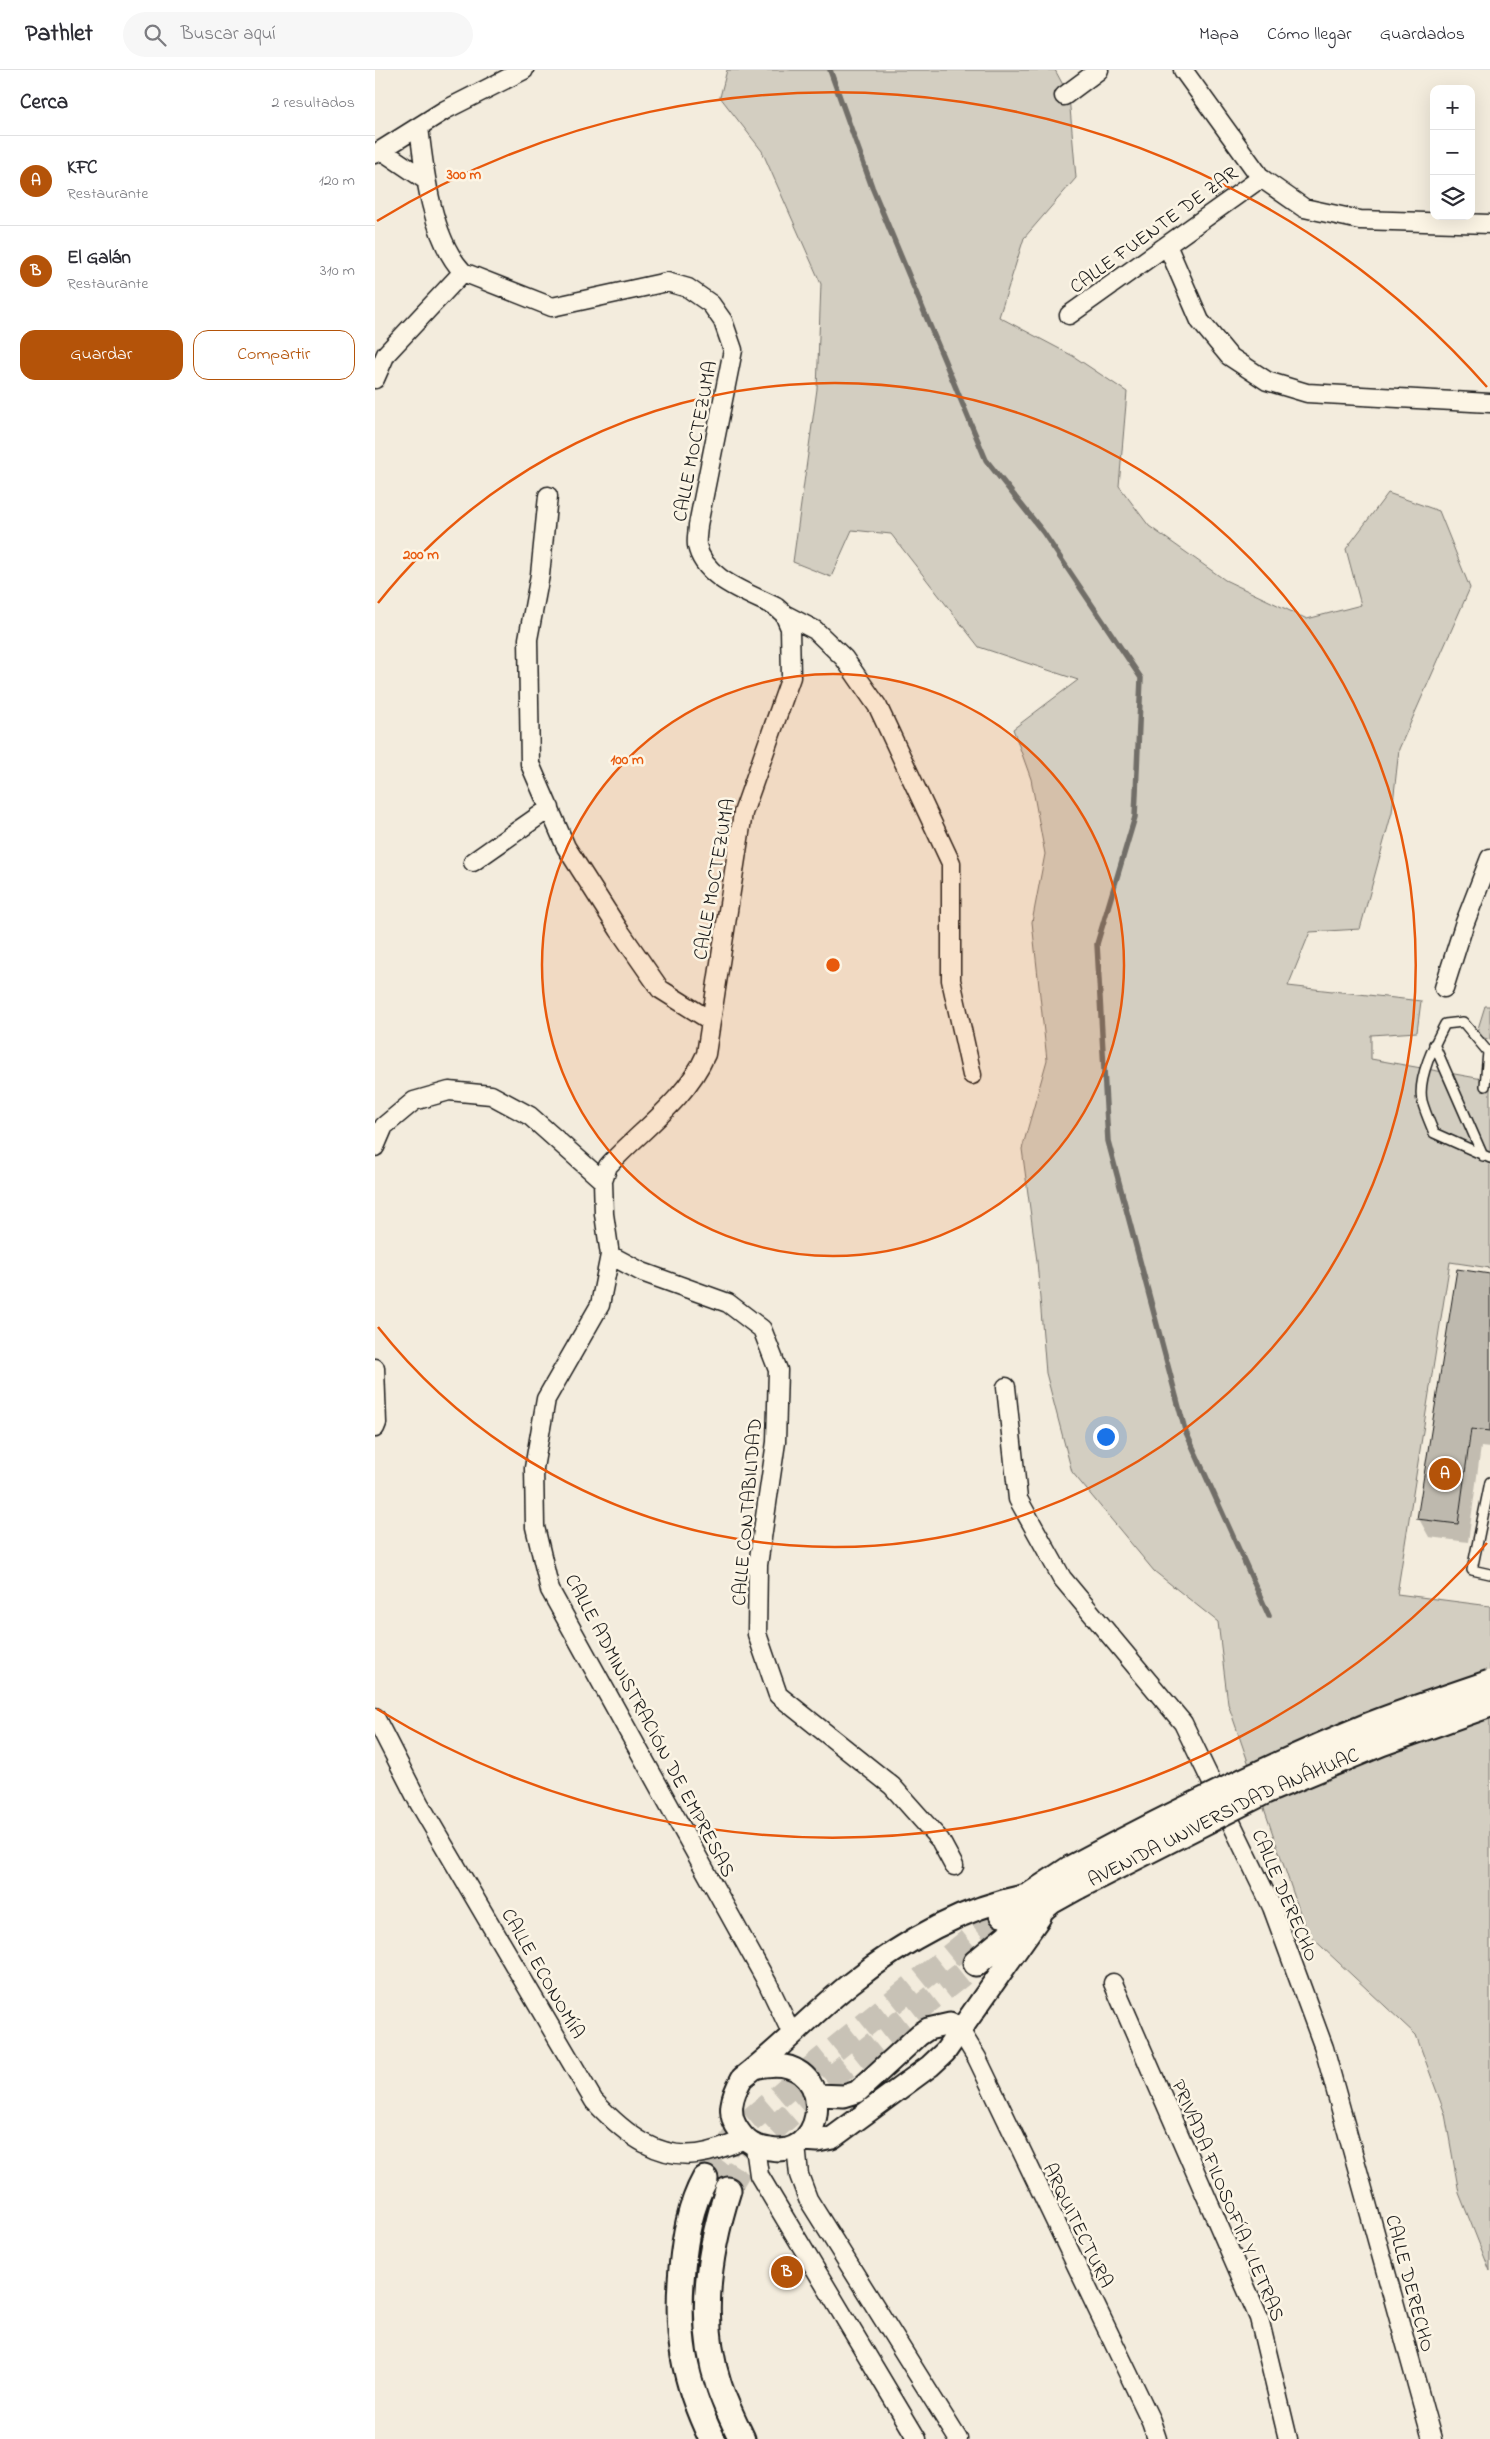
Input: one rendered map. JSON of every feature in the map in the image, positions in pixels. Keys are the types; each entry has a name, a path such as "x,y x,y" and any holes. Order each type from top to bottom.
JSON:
{"main road":[{"name":"AVENIDA UNIVERSIDAD ANÁHUAC","path":"1002,1914 1041,1898 1154,1824 1257,1775 1370,1725 1490,1683"},
{"name":"AVENIDA UNIVERSIDAD ANÁHUAC","path":"1074,1877 1265,1791 1381,1743 1490,1704"},
{"name":"AVENIDA UNIVERSIDAD ANÁHUAC","path":"976,1963 1041,1898"},
{"path":"705,2179 698,2191 685,2239 679,2318 681,2343 688,2377 711,2439"},
{"path":"728,2190 712,2248 707,2318 710,2349 719,2386 742,2439"}],"street":[{"path":"424,179 378,152 445,110 524,70"},
{"path":"1064,96 1099,70"},
{"path":"1183,70 1261,178 1304,208 1360,220 1490,224"},
{"path":"375,379 386,354 463,272 453,261 445,247 424,179 419,127"},
{"name":"CALLE FUENTE DE ZAR","path":"1069,316 1261,178"},
{"path":"1167,245 1200,321 1229,356 1267,381 1307,393 1490,403"},
{"name":"CALLE MOCTEZUMA","path":"463,272 552,306 667,282 688,288 711,304 723,321 733,350 699,525 697,545 703,560 715,576 776,607 784,614 790,628 791,677 743,813 706,1054 688,1087 608,1166 603,1181"},
{"path":"548,496 540,575 527,639 530,764 567,847 619,930 660,989 711,1021"},
{"path":"784,614 815,630 844,658 878,707 951,863 949,893 951,980 972,1075"},
{"path":"473,862 549,808"},
{"path":"1444,988 1463,925 1490,858"},
{"path":"375,1147 384,1126 414,1100 449,1091 491,1094 529,1116 603,1181 604,1214 610,1254"},
{"name":"CALLE CONTABILIDAD","path":"610,1254 642,1272 728,1303 761,1329 778,1370 776,1442 759,1564 757,1634 778,1695 892,1786 940,1840 954,1866"},
{"name":"CALLE ADMINISTRACIÓN DE EMPRESAS","path":"610,1254 600,1305 546,1399 534,1468 535,1527 550,1590 768,1984 792,2034"},
{"path":"375,1368 377,1423 375,1428"},
{"name":"CALLE DERECHO","path":"1006,1387 1018,1499 1062,1578 1183,1723 1271,1907 1324,2048 1432,2439"},
{"name":"CALLE ECONOMÍA","path":"375,1716 419,1803 594,2101 620,2128 644,2145 675,2153 706,2153 750,2143"},
{"path":"917,2439 759,2174 750,2143 735,2126 731,2110 733,2093 741,2078 755,2068 852,1982 916,1937 996,1901 1041,1898"},
{"path":"750,2143 777,2150 799,2142 832,2138 851,2126 930,2066 945,2052 960,2030 1041,1898"},
{"name":"PRIVADA FILOSOFÍA Y LETRAS","path":"1113,1983 1259,2318 1289,2439"},
{"path":"816,2095 844,2096 857,2092 919,2035 929,2029 950,2024 960,2030"},
{"name":"ARQUITECTURA","path":"960,2030 977,2058 1151,2421 1157,2439"},
{"path":"792,2034 803,2075"},
{"path":"755,2068 771,2064 789,2066 803,2075 813,2087 818,2107 816,2119 811,2130 799,2142 799,2175 808,2199 958,2439"}],"lane":[{"path":"1485,1086 1488,1052 1463,1022 1445,1024 1434,1044 1421,1086 1422,1100 1434,1134 1487,1157"},
{"path":"1434,1044 1487,1157"},
{"path":"1490,1482 1486,1521 1472,1570 1490,1574"}],"shaded area":[{"path":"727,70 1055,70 1069,96 1076,178 1024,238 999,317 1073,356 1127,392 1119,486 1149,526 1225,580 1307,619 1361,605 1346,549 1388,493 1439,511 1470,588 1399,749 1392,812 1360,929 1310,932 1288,986 1421,1001 1417,1032 1371,1035 1371,1059 1488,1080 1490,1074 1490,1268 1450,1262 1397,1594 1490,1606 1490,2271 1459,2193 1445,2114 1416,2035 1307,1933 1228,1704 1218,1622 1154,1571 1072,1472 1046,1373 1037,1261 1022,1149 1047,1060 1032,922 1045,854 1031,779 1013,729 1078,680 979,647 891,534 852,530 831,577 793,562 817,389 821,284 762,151 720,97"},
{"path":"1485,1006 1490,1006 1490,1040 1476,1035"}],"building":[{"path":"1457,1269 1490,1274 1490,1431 1471,1429 1458,1524 1417,1519"}],"waterway":[{"path":"830,70 872,187 986,460 1043,532 1141,678 1135,817 1097,944 1108,1141 1185,1430 1269,1616"}],"tunnel":[{"path":"705,2179 740,2129 819,2062 1002,1914"},
{"path":"728,2190 744,2162 774,2128 850,2063 976,1963"}],"place":[{"name":"KFC","path":"1445,1474"},
{"name":"El Galán","path":"787,2272"}]}
